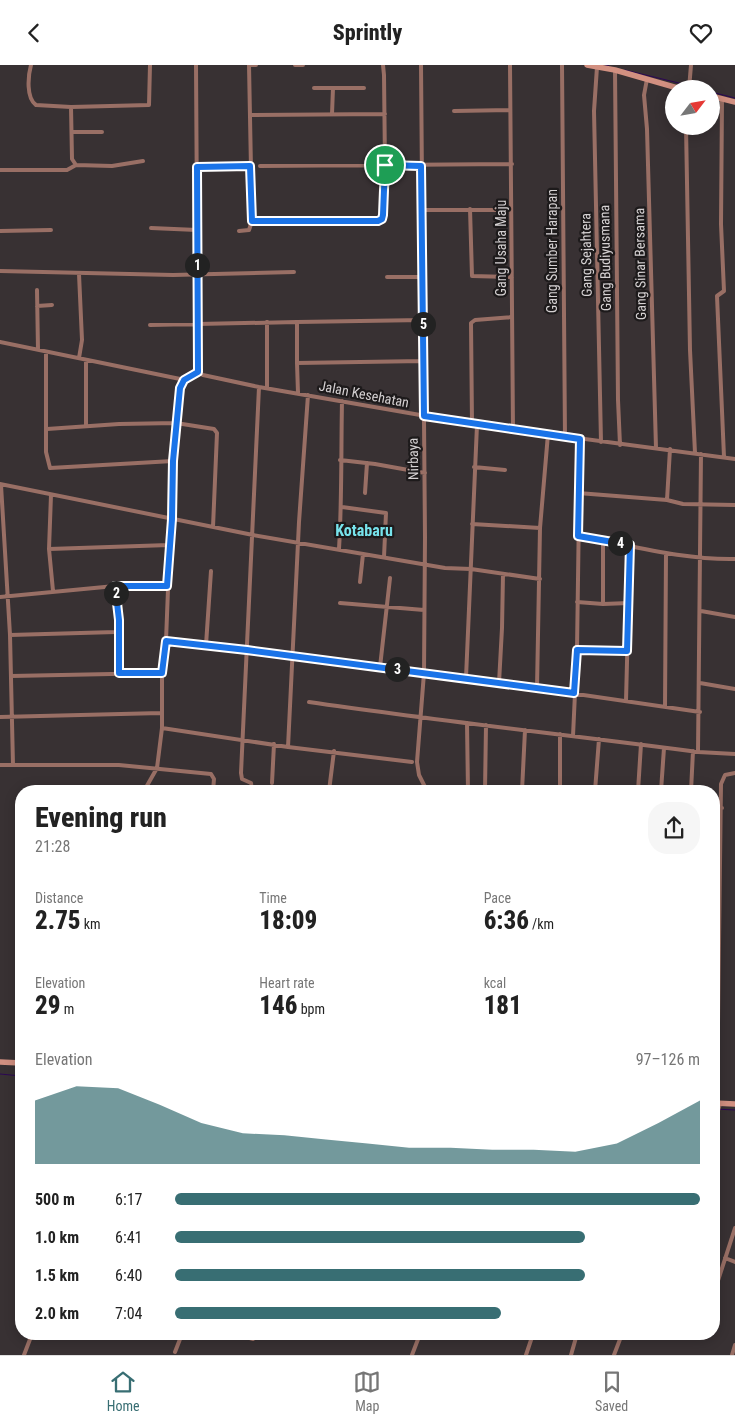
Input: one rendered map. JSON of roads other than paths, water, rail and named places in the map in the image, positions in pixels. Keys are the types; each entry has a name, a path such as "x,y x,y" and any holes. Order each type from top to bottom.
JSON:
{"street":[{"path":"31,65 30,95 32,102 36,105 71,107 150,105 150,65"},
{"path":"147,785 157,768 162,728 162,673 166,641 173,461 180,388 184,380 198,372 196,65"},
{"path":"239,231 249,230 252,221 249,65 256,65"},
{"path":"295,65 303,65"},
{"path":"252,221 380,220 383,215 385,165 383,65"},
{"name":"Nirbaya","path":"421,65 425,564 424,673 415,762 424,785"},
{"name":"Gang Usaha Maju","path":"510,65 514,430"},
{"name":"Gang Sumber Harapan","path":"562,65 565,437"},
{"path":"587,65 615,70 665,84"},
{"path":"689,80 690,65"},
{"name":"Gang Sejahtera","path":"597,67 594,111 601,442"},
{"name":"Gang Budiyusmana","path":"615,70 620,445"},
{"name":"Gang Sinar Bersama","path":"647,79 644,95 647,129 656,448"},
{"path":"314,88 364,88"},
{"path":"332,114 333,88"},
{"path":"724,457 717,296 724,291 721,224 722,99 735,103"},
{"path":"71,107 72,159 76,165"},
{"path":"454,111 510,110"},
{"path":"250,115 385,114"},
{"path":"72,132 102,132"},
{"path":"686,135 690,350 696,453"},
{"path":"0,170 67,170 76,165 112,166 143,161"},
{"path":"260,165 421,166 512,164"},
{"path":"197,167 250,166"},
{"path":"470,209 472,276 512,277"},
{"path":"422,210 511,210"},
{"path":"151,228 197,230"},
{"path":"0,231 51,231"},
{"path":"0,271 197,275 294,272"},
{"path":"79,274 82,340 79,358"},
{"path":"387,277 422,277"},
{"path":"37,290 38,350"},
{"path":"37,306 52,305"},
{"path":"466,678 475,425 470,323 475,320 512,317"},
{"path":"150,325 423,320"},
{"path":"267,322 267,388"},
{"path":"297,322 298,393"},
{"path":"0,342 184,380"},
{"path":"46,351 47,459 50,468 173,461"},
{"path":"86,360 86,426"},
{"path":"297,363 423,361"},
{"name":"Jalan Kesehatan","path":"198,372 203,375 259,387 475,425 620,445 701,453 735,459"},
{"path":"251,785 241,777 259,387"},
{"path":"288,747 298,542 308,395"},
{"path":"339,549 342,507 340,460 342,401"},
{"path":"46,429 176,423 214,429 217,433 212,527"},
{"path":"537,688 540,528 548,434"},
{"path":"573,736 577,650 576,601 580,439"},
{"path":"667,500 670,449"},
{"path":"692,785 700,713 701,453"},
{"path":"340,460 425,473"},
{"path":"365,493 367,463"},
{"path":"474,467 505,469"},
{"path":"14,765 6,553 0,485 253,535 445,568 470,569 540,579"},
{"path":"578,493 683,503 735,505"},
{"path":"50,495 50,549 53,591"},
{"path":"342,507 386,513 384,557"},
{"path":"472,524 540,528"},
{"path":"578,536 630,545 643,550 701,558 735,559"},
{"path":"603,540 603,604"},
{"path":"50,549 169,545"},
{"path":"626,701 630,545"},
{"path":"0,553 6,553"},
{"path":"665,707 666,553"},
{"path":"360,582 363,554"},
{"path":"206,645 212,571"},
{"path":"499,683 503,574"},
{"path":"380,667 390,578"},
{"path":"0,597 115,586 167,586"},
{"path":"115,586 119,620 119,673"},
{"path":"576,601 603,604 629,603"},
{"path":"340,603 424,610"},
{"path":"701,611 735,617"},
{"path":"10,635 114,633 118,631"},
{"path":"166,641 292,655 466,678 700,713"},
{"path":"577,650 627,651"},
{"path":"11,676 162,673"},
{"path":"700,683 735,689"},
{"path":"309,702 420,718 696,752 735,754"},
{"path":"0,717 161,713"},
{"path":"467,723 468,785"},
{"path":"485,785 486,725"},
{"path":"162,728 288,747 415,762"},
{"path":"522,785 525,730"},
{"path":"560,734 560,785"},
{"path":"595,785 599,739"},
{"path":"272,783 274,744"},
{"path":"638,785 641,745"},
{"path":"661,785 664,747"},
{"path":"330,785 334,751"},
{"path":"0,765 119,765 157,768 211,774 214,779 214,785"},
{"path":"720,926 722,779 726,774 735,773"},
{"path":"0,1061 15,1062"},
{"path":"720,1104 735,1103"},
{"path":"720,1274 735,1228"},
{"path":"725,1259 735,1261"},
{"path":"24,1355 30,1340"},
{"path":"175,1352 180,1340"},
{"path":"412,1355 418,1340"},
{"path":"526,1355 531,1340"},
{"path":"570,1355 575,1340"},
{"path":"614,1355 620,1340"},
{"path":"732,1355 735,1345"}],"waterway":[{"path":"605,65 609,66"},
{"path":"625,70 666,80"},
{"path":"720,94 735,98"},
{"path":"0,1074 15,1075"},
{"path":"720,1109 735,1110"}],"district":[{"name":"Kotabaru","path":"364,530"}]}
